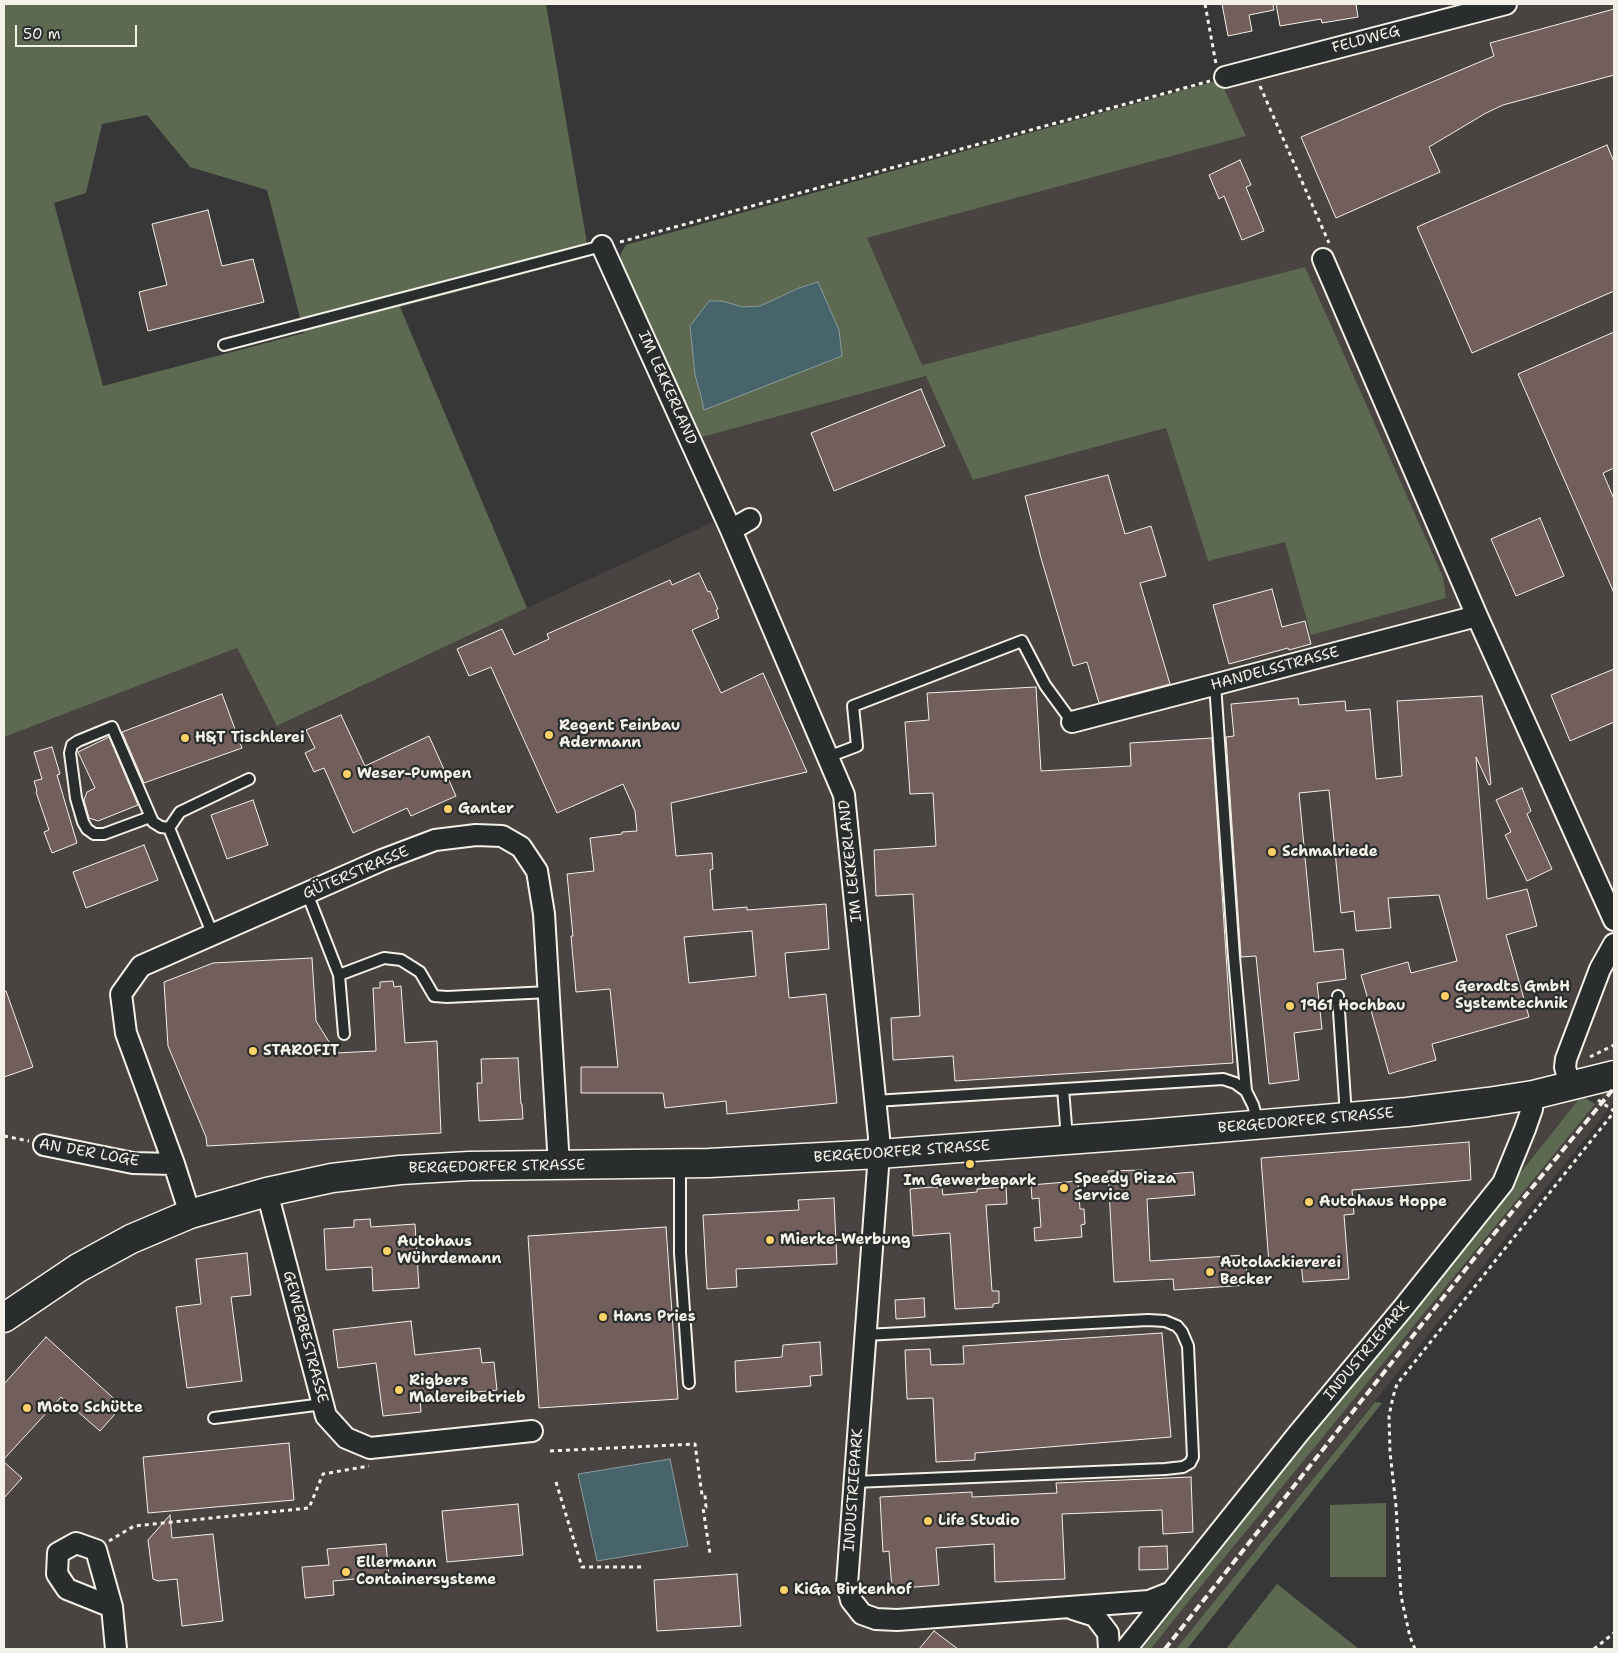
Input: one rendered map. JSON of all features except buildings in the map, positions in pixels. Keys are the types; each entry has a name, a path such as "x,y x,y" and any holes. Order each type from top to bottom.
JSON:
{"street":[{"name":"FELDWEG","path":"1221,78 1506,4"},
{"name":"IM LEKKERLAND","path":"602,246 731,530 844,795 879,1137 879,1154"},
{"path":"1323,259 1477,616 1614,920"},
{"path":"731,530 750,519"},
{"name":"HANDELSSTRASSE","path":"1072,722 1477,616"},
{"name":"GÜTERSTRASSE","path":"190,1214 174,1164 126,1033 121,994 141,966 382,860 435,840 476,835 502,836 522,847 537,871 544,914 559,1166"},
{"path":"1570,1086 1566,1059 1600,970 1614,944"},
{"name":"BERGEDORFER STRASSE","path":"4,1318 78,1268 131,1239 190,1214 267,1192 332,1178 400,1170 469,1166 680,1164 879,1154 1346,1118 1425,1110 1534,1095 1614,1075"},
{"name":"INDUSTRIEPARK","path":"1126,1649 1298,1434 1404,1307 1503,1183 1525,1129 1532,1109 1534,1095"},
{"name":"AN DER LOGE","path":"44,1145 133,1163 174,1164"},
{"name":"INDUSTRIEPARK","path":"879,1154 847,1584 851,1600 862,1614 876,1619 897,1620 1149,1601 1172,1592"},
{"name":"GEWERBESTRASSE","path":"267,1192 326,1416 346,1438 370,1448 532,1432"},
{"path":"112,1607 67,1589 57,1574 58,1553 76,1543 96,1550 112,1607 116,1649"},
{"name":"INDUSTRIEPARK","path":"1068,1607 1095,1616 1108,1633 1109,1649"}],"lane":[{"path":"224,345 602,246"},
{"path":"828,758 857,746 853,706 1022,641 1045,685 1072,722"},
{"path":"1214,684 1246,1092 1253,1105 1258,1125"},
{"path":"150,816 104,834 94,834 87,829 76,798 70,753 72,745 112,727 153,822 162,827 169,828"},
{"path":"169,828 180,812 249,778"},
{"path":"169,828 213,935"},
{"path":"307,893 339,975 344,1034"},
{"path":"339,975 384,958 401,960 420,972 434,996 549,992"},
{"path":"1338,996 1346,1118"},
{"path":"875,1101 1223,1079 1234,1083 1246,1092"},
{"path":"1063,1089 1068,1140"},
{"path":"680,1164 680,1253 689,1382"},
{"path":"854,1482 1165,1469 1183,1467 1194,1458 1188,1346 1177,1326 1165,1321 1148,1320 865,1335"},
{"path":"214,1418 323,1404"}],"path":[{"path":"602,246 1221,78 1205,4"},
{"path":"1252,70 1334,255 1323,259"},
{"path":"1415,1649 1410,1637 1401,1596 1396,1506 1390,1452 1389,1416 1397,1384 1614,1111 1595,1098"},
{"name":"AN DER LOGE","path":"4,1136 44,1145"},
{"path":"550,1451 695,1444 702,1495 704,1495 706,1507 703,1508 710,1554"},
{"path":"96,1550 134,1526 309,1508 323,1474 370,1466 370,1448"},
{"path":"556,1482 582,1567 643,1567"},
{"path":"1594,1649 1614,1633"}],"shaded area":[{"path":"1499,4 1614,4 1614,1056 1139,1649 4,1649 4,737 237,648 278,726 713,522 775,653 695,439 927,376 973,480 1166,428 1208,561 1305,267 922,365 867,238 1245,136 1220,80 1219,68"},
{"path":"1614,1079 1614,1103 1176,1649 1151,1649 1189,1601"}],"green space":[{"path":"4,4 546,4 587,243 587,257 400,307 527,608 277,726 237,648 4,737","holes":["147,115 190,167 267,190 304,333 103,386 54,203 86,193 102,124"]},
{"path":"1220,80 1246,136 867,238 922,365 1305,267 1443,577 1446,598 1311,635 1285,542 1208,561 1166,428 973,480 926,376 695,439 620,265 621,253 626,245","holes":["818,282 842,356 807,369 701,396 695,375 690,326 706,306 722,301 743,307 760,306 799,288"]},
{"path":"1585,1098 1595,1104 1151,1649 1142,1649 1579,1099"},
{"path":"1375,1402 1382,1403 1187,1649 1176,1649"},
{"path":"1386,1503 1386,1577 1330,1577 1330,1505"},
{"path":"1277,1584 1359,1649 1226,1649"}],"water":[{"path":"818,282 839,330 842,356 704,410 695,375 690,326 709,301 722,301 743,307 760,306 799,288"},
{"path":"670,1459 688,1546 597,1561 578,1474"}],"railway":[{"path":"1165,1649 1484,1246 1614,1088"}],"place":[{"name":"Regent Feinbau Adermann","path":"549,735"},
{"name":"H&T Tischlerei","path":"185,738"},
{"name":"Weser-Pumpen","path":"347,774"},
{"name":"Ganter","path":"448,809"},
{"name":"Schmalriede","path":"1272,852"},
{"name":"Geradts GmbH Systemtechnik","path":"1445,996"},
{"name":"1961 Hochbau","path":"1290,1006"},
{"name":"STAROFIT","path":"253,1051"},
{"name":"Im Gewerbepark","path":"970,1164"},
{"name":"Speedy Pizza Service","path":"1064,1188"},
{"name":"Autohaus Hoppe","path":"1309,1202"},
{"name":"Mierke-Werbung","path":"770,1240"},
{"name":"Autohaus Wührdemann","path":"387,1251"},
{"name":"Autolackiererei Becker","path":"1210,1272"},
{"name":"Hans Pries","path":"603,1317"},
{"name":"Rigbers Malereibetrieb","path":"399,1390"},
{"name":"Moto Schütte","path":"27,1408"},
{"name":"Life Studio","path":"928,1521"},
{"name":"Ellermann Containersysteme","path":"346,1572"},
{"name":"KiGa Birkenhof","path":"784,1590"}]}
